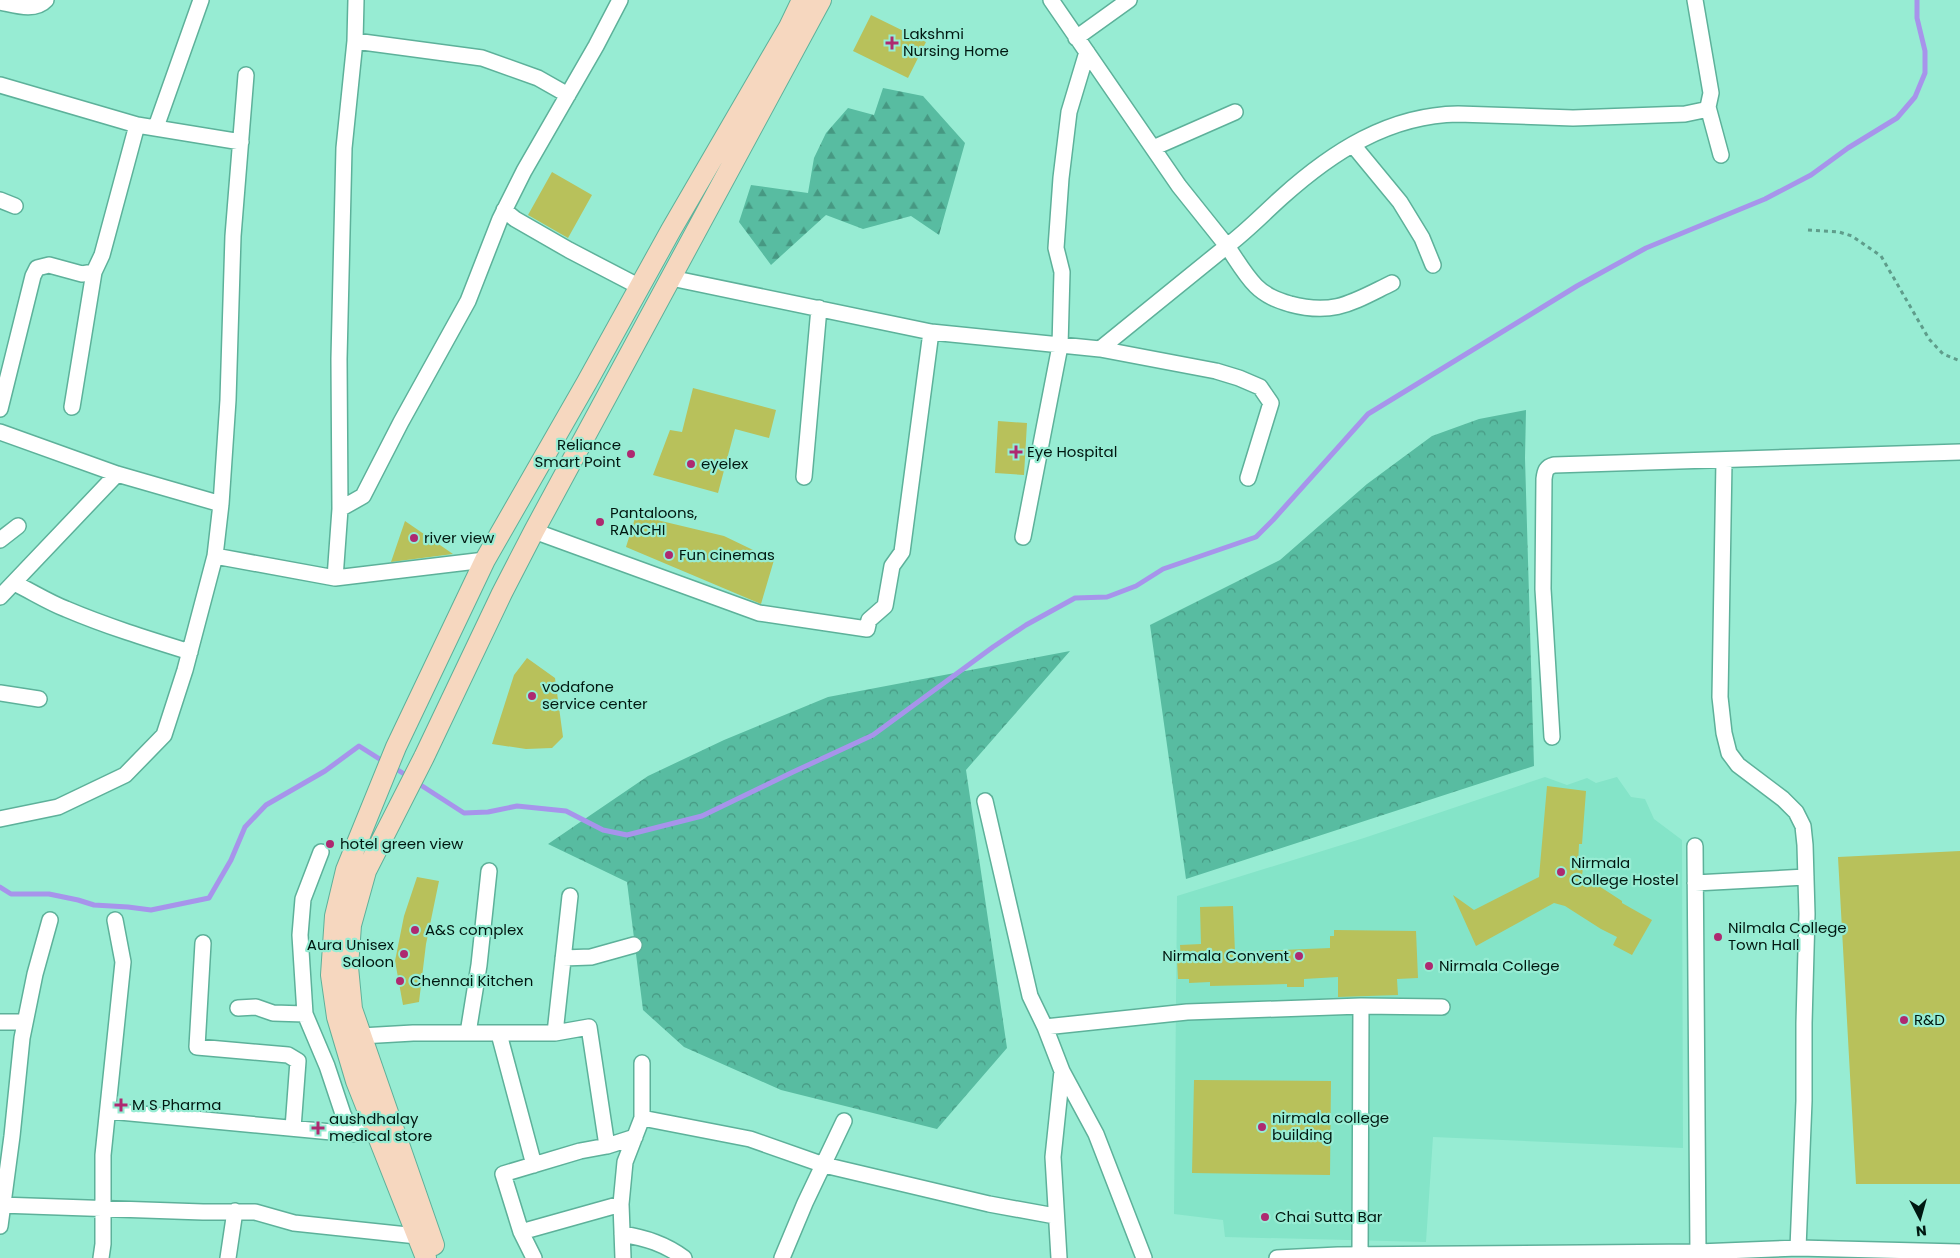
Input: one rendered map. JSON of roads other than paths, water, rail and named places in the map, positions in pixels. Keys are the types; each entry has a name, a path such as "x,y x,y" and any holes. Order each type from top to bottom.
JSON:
{"main road":[{"path":"426,1258 356,1081 337,1017 331,975 335,916 346,870 396,747 485,560 789,27 802,0"},
{"path":"439,1258 352,1009 348,967 351,925 366,871 534,531 821,0"},
{"path":"420,698 448,707"}],"street":[{"path":"0,2 30,8 46,0"},
{"path":"156,127 201,0"},
{"path":"335,578 340,509 339,359 344,148 355,41 356,0"},
{"path":"340,509 363,496 401,422 468,301 504,210 524,171 620,0"},
{"path":"1051,0 1179,186 1256,286 1269,296 1297,306 1326,309 1341,307 1392,283"},
{"path":"1076,38 1129,0"},
{"path":"1696,0 1711,93 1708,107 1721,155"},
{"path":"355,41 482,58 538,78 568,95"},
{"path":"1023,537 1060,346 1062,272 1056,248 1061,178 1069,112 1086,52"},
{"path":"0,819 58,807 125,774 164,735 190,652 215,556 221,504 229,380 233,236 246,75"},
{"path":"0,84 137,125 241,142"},
{"path":"1100,350 1246,231 1312,172 1372,133 1392,124 1438,114 1616,118 1697,113 1708,107"},
{"path":"1154,148 1234,112"},
{"path":"72,407 94,272 102,255 137,125"},
{"path":"1353,145 1400,202 1422,238 1433,265"},
{"path":"0,200 15,206"},
{"path":"504,210 515,219 569,250 640,287"},
{"path":"0,410 33,276 37,268 49,265 82,274 94,272"},
{"path":"671,278 931,332 1100,350 1216,371 1239,378 1260,388 1271,403 1248,478"},
{"path":"804,477 819,308"},
{"path":"534,531 759,613 868,629 869,620 885,606 892,566 902,552 931,332"},
{"path":"0,432 118,474 221,504"},
{"path":"1552,736 1543,589 1543,491 1546,471 1549,467 1554,465 1960,452"},
{"path":"1724,461 1720,697 1724,733 1729,753 1738,765 1796,812 1802,826 1805,845 1807,914 1804,1101 1798,1248"},
{"path":"0,597 118,474"},
{"path":"0,540 18,526"},
{"path":"215,556 335,578 485,560"},
{"path":"14,583 63,608 121,631 190,652"},
{"path":"0,693 40,699"},
{"path":"985,801 1030,996 1045,1027 1062,1071 1096,1134 1144,1258"},
{"path":"1695,846 1698,1252"},
{"path":"320,852 303,899 300,935 305,1014 327,1066 343,1114 353,1134"},
{"path":"468,1033 479,965 489,872"},
{"path":"1695,883 1806,877"},
{"path":"555,1033 570,896"},
{"path":"0,1226 6,1136 25,1022 35,974 50,920"},
{"path":"101,1258 103,1244 103,1155 123,962 115,920"},
{"path":"203,943 196,1047 288,1056 298,1061 293,1128"},
{"path":"563,958 591,957 634,945"},
{"path":"238,1008 256,1006 272,1013 305,1014"},
{"path":"1045,1027 1188,1012 1361,1006 1442,1007"},
{"path":"1360,1256 1361,1006"},
{"path":"0,1022 25,1022"},
{"path":"361,1036 413,1033 555,1033 588,1027 607,1146"},
{"path":"499,1034 534,1165"},
{"path":"622,1258 621,1204 625,1162 642,1118 642,1063"},
{"path":"1059,1258 1053,1157 1062,1071"},
{"path":"109,1111 353,1134 373,1124"},
{"path":"642,1118 750,1138 824,1165 990,1204 1056,1216"},
{"path":"782,1258 805,1203 844,1121"},
{"path":"534,1258 521,1232 503,1174 580,1150 607,1146 635,1137"},
{"path":"1,1204 203,1212 255,1212 294,1223 417,1236"},
{"path":"521,1232 621,1204"},
{"path":"228,1258 235,1211"},
{"path":"622,1234 643,1237 660,1243 684,1258"},
{"path":"1277,1258 1698,1252 1798,1248 1828,1254 1960,1252"}],"waterway":[{"path":"416,782 464,813 488,812 517,806 566,811 603,830 627,835 702,816 873,735 993,647 1026,625 1075,598 1107,597 1136,586 1163,569 1256,537 1368,414 1577,286 1646,248 1765,199 1811,175 1848,148 1897,118 1915,97 1925,73 1925,51 1917,18 1917,0"},
{"path":"0,887 11,894 49,894 94,905 151,910 209,898 231,860 245,827 266,805 325,771 359,746 386,763"},
{"path":"393,767 409,777"}],"place":[{"name":"Lakshmi Nursing Home","path":"892,43"},
{"name":"Eye Hospital","path":"1016,452"},
{"name":"Reliance Smart Point","path":"631,454"},
{"name":"eyelex","path":"691,464"},
{"name":"Pantaloons, RANCHI","path":"600,522"},
{"name":"river view","path":"414,538"},
{"name":"Fun cinemas","path":"669,555"},
{"name":"vodafone service center","path":"532,696"},
{"name":"hotel green view","path":"330,844"},
{"name":"Nirmala College Hostel","path":"1561,872"},
{"name":"A&S complex","path":"415,930"},
{"name":"Nilmala College Town Hall","path":"1718,937"},
{"name":"Aura Unisex Saloon","path":"404,954"},
{"name":"Nirmala Convent","path":"1299,956"},
{"name":"Nirmala College","path":"1429,966"},
{"name":"Chennai Kitchen","path":"400,981"},
{"name":"R&D","path":"1904,1020"},
{"name":"M S Pharma","path":"121,1105"},
{"name":"nirmala college building","path":"1262,1127"},
{"name":"aushdhalay medical store","path":"318,1128"},
{"name":"Chai Sutta Bar","path":"1265,1217"}]}
